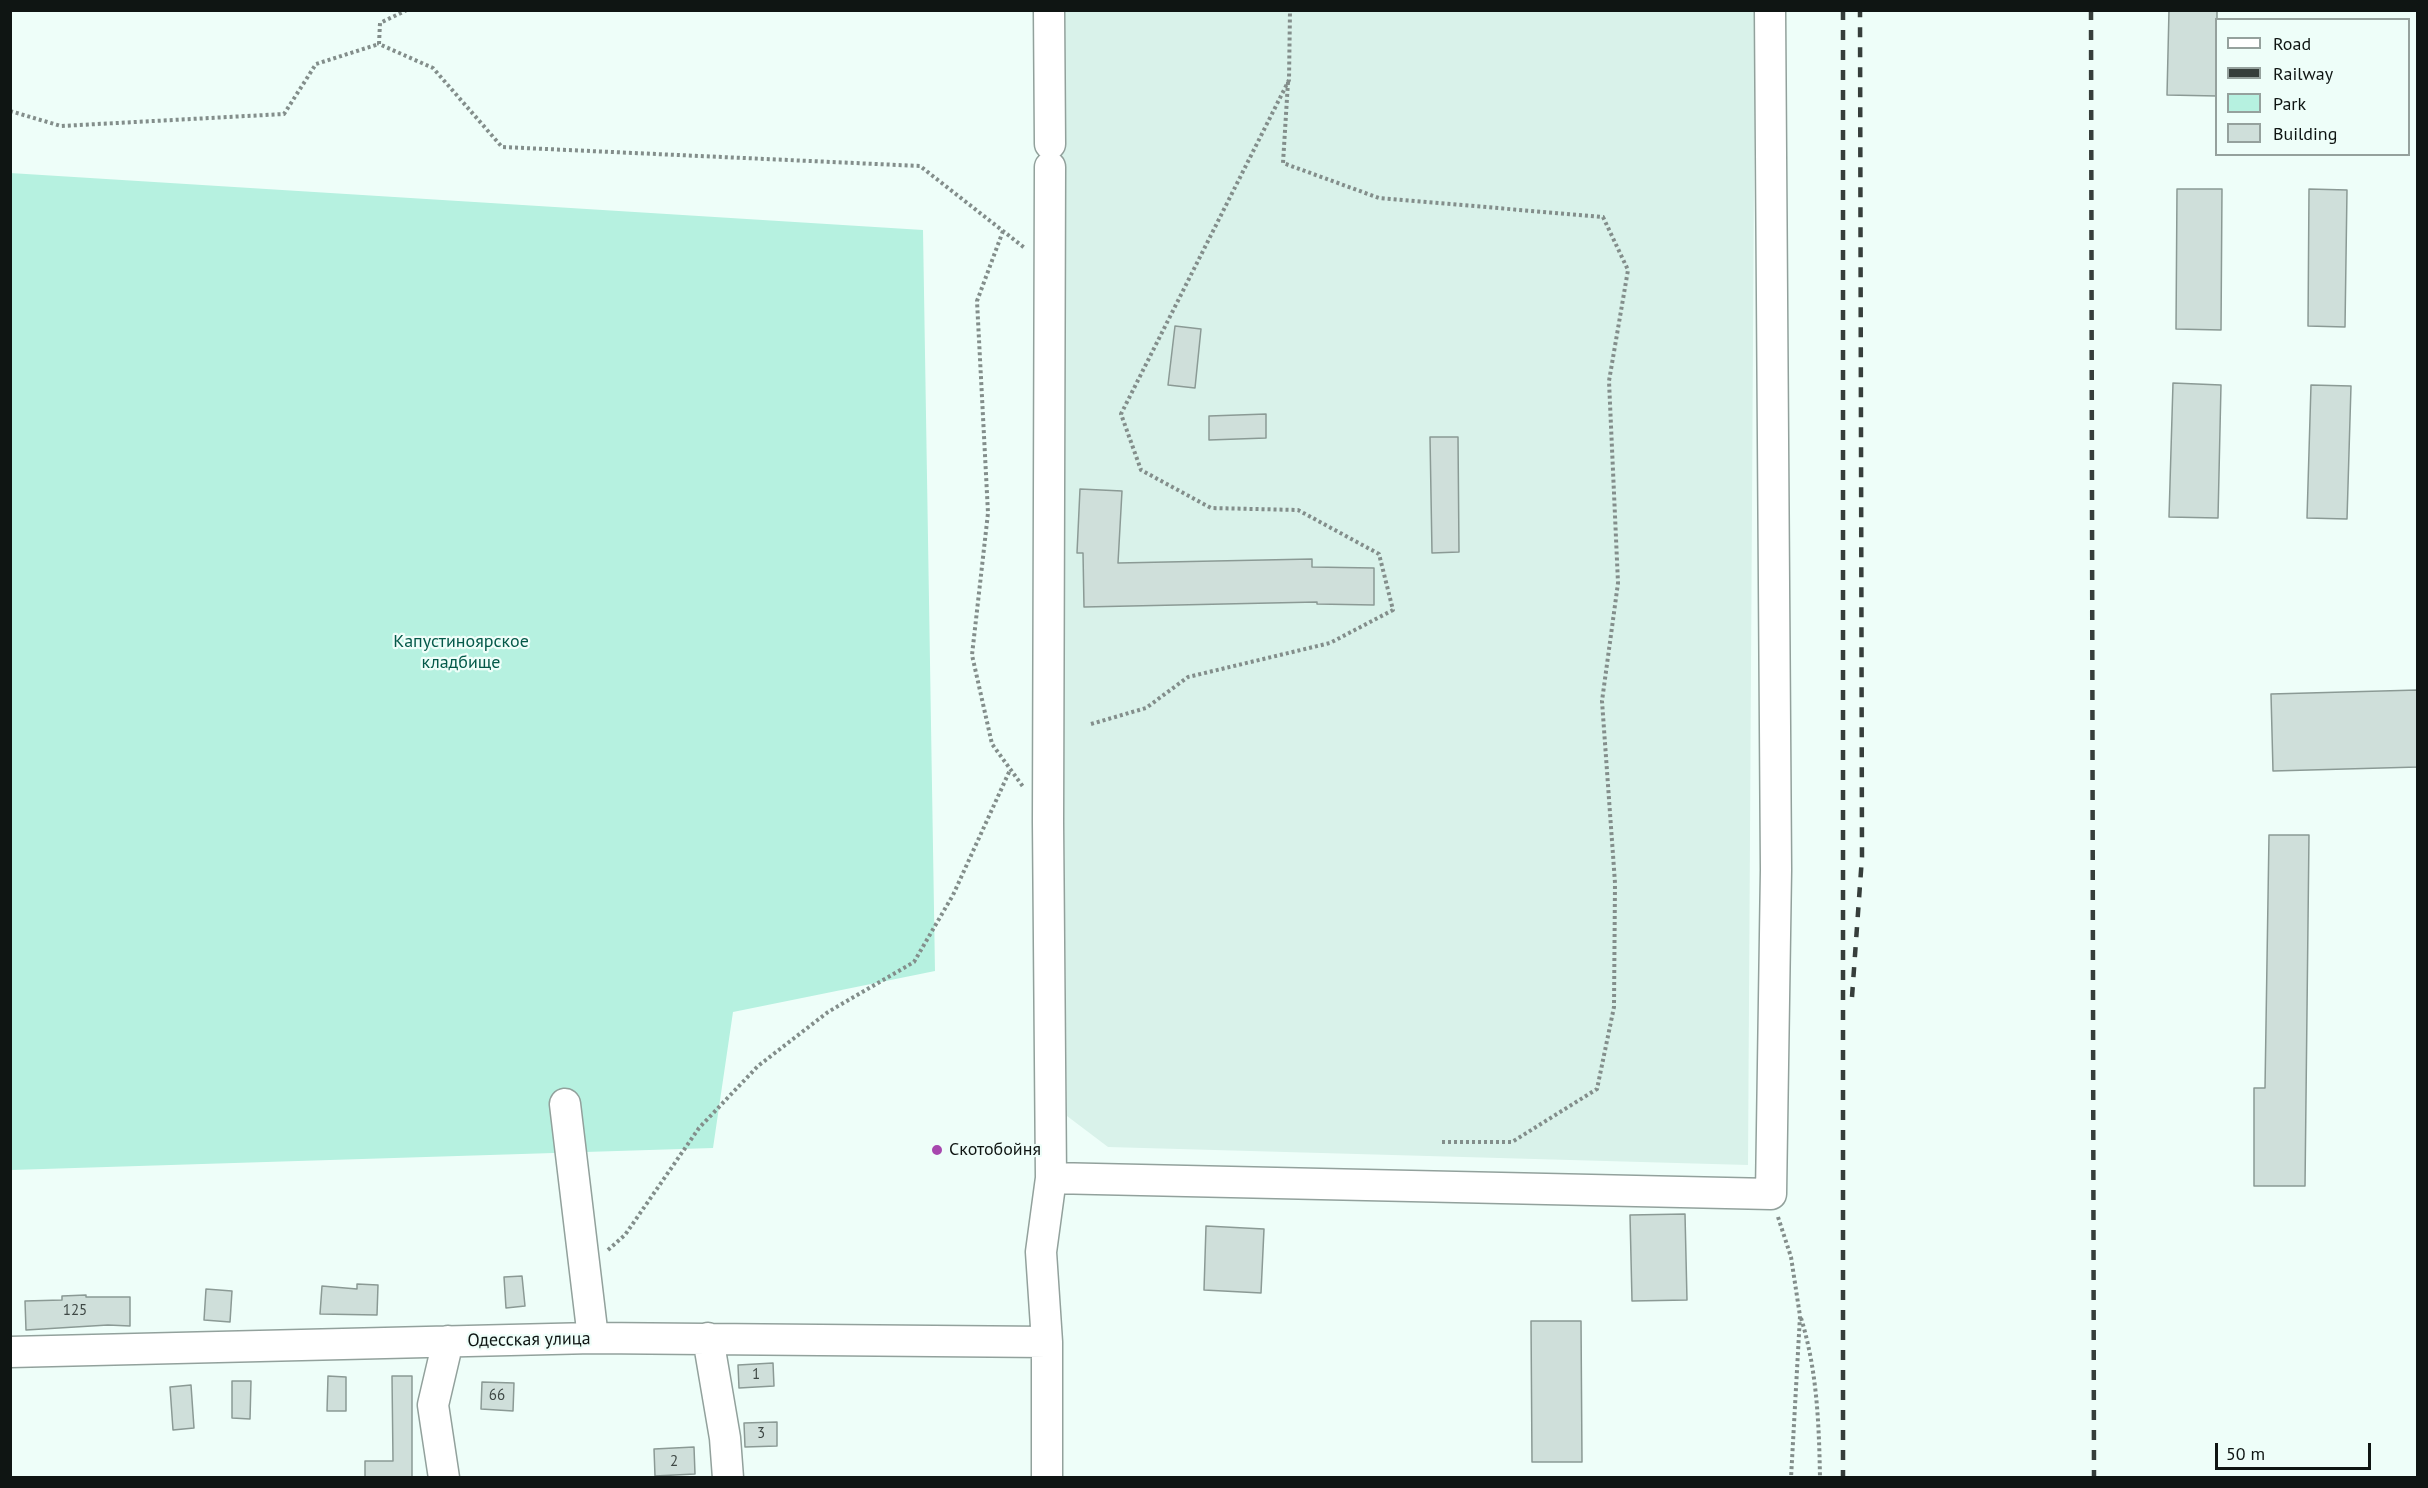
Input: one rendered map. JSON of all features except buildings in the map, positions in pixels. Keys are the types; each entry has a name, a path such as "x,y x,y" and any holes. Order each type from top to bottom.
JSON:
{"street":[{"path":"1047,1478 1047,1342 1041,1252 1051,1178 1048,822 1049,10"},
{"path":"1051,1178 1771,1194 1776,870 1770,10"},
{"path":"565,1104 593,1338"},
{"name":"Одесская улица","path":"10,1352 593,1338 1047,1342"},
{"path":"708,1338 725,1438 728,1478"},
{"path":"444,1478 433,1405 448,1341"}],"path":[{"path":"379,44 380,23 407,10"},
{"path":"1290,10 1283,163 1379,198 1604,217 1628,270 1610,381 1618,583 1602,700 1615,883 1614,1007 1597,1089 1512,1142 1442,1142"},
{"path":"10,111 61,126 284,114 316,64 379,44 433,68 502,147 920,166 1049,268"},
{"path":"1091,724 1146,708 1188,677 1330,643 1393,610 1379,554 1298,510 1211,508 1141,470 1121,414 1288,82"},
{"path":"1003,231 977,301 988,513 972,655 992,744 1048,822"},
{"path":"585,1270 624,1235 699,1128 758,1066 828,1012 914,962 953,895 1010,770"},
{"path":"1771,1194 1791,1257 1800,1316 1812,1352 1819,1426 1820,1478"},
{"path":"1791,1478 1800,1316"}],"shaded area":[{"path":"1056,11 1755,11 1748,1165 1108,1147 1067,1116"}],"green space":[{"name":"Капустиноярское кладбище","path":"10,173 923,230 935,971 733,1012 713,1148 11,1170"}],"railway":[{"path":"1843,10 1843,1478"},
{"path":"1852,997 1862,857 1860,10"},
{"path":"2091,10 2094,1478"}],"place":[{"name":"Скотобойня","path":"937,1150"}]}
